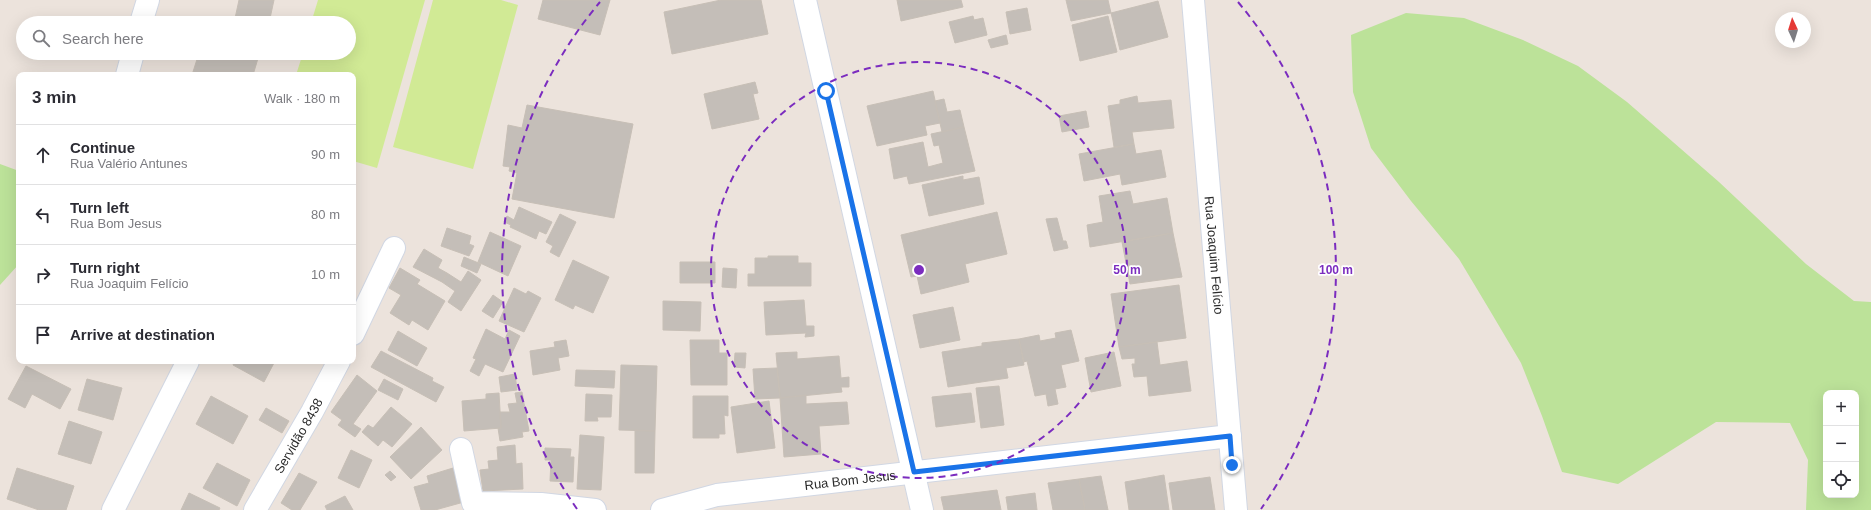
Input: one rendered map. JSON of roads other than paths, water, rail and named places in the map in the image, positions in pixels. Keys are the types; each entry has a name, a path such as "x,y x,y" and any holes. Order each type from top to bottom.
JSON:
{"street":[{"path":"143,16 148,0"},
{"path":"805,0 922,510"},
{"name":"Rua Joaquim Felício","path":"1193,0 1236,510"},
{"path":"129,72 131,60"},
{"path":"356,321 360,303 394,248"},
{"path":"113,510 186,364"},
{"name":"Servidão 8438","path":"255,510 312,412 337,364"},
{"name":"Rua Bom Jesus","path":"662,510 716,496 1230,436"},
{"path":"461,449 474,503 541,504 595,510"}]}
